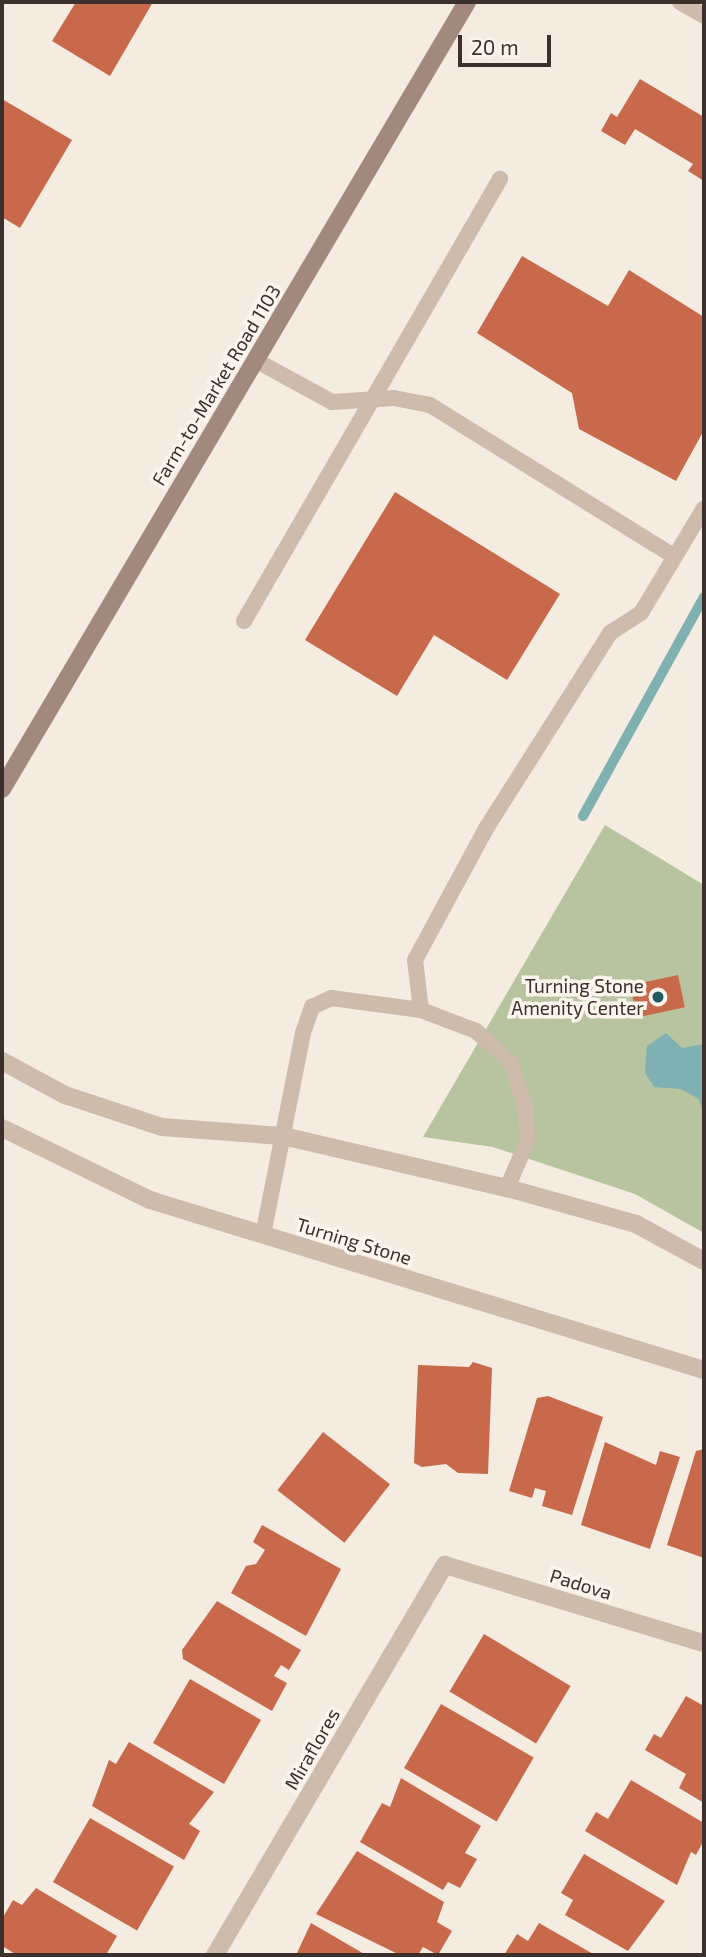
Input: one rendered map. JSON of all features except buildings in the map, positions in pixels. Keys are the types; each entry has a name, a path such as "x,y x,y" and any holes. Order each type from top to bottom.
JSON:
{"main road":[{"name":"Farm-to-Market Road 1103","path":"2,789 467,2"}],"street":[{"path":"2,1060 65,1095 162,1127 283,1136 508,1188 636,1224 704,1261"},
{"name":"Turning Stone","path":"2,1128 150,1200 704,1370"},
{"name":"Padova","path":"445,1565 704,1643"},
{"name":"Miraflores","path":"215,1955 445,1565"}],"lane":[{"path":"680,2 704,16"},
{"path":"244,621 373,403 500,179"},
{"path":"255,360 332,402 373,403 394,398 430,405 675,557"},
{"path":"421,1010 415,960 487,827 610,633 641,613 704,508"},
{"path":"263,1235 312,1007 331,998 421,1010 477,1031 511,1063 526,1109 527,1142 508,1188"}],"green space":[{"path":"605,825 704,885 704,1233 635,1194 493,1147 423,1137"}],"water":[{"path":"666,1033 682,1048 704,1044 704,1118 699,1099 681,1089 654,1087 645,1073 647,1046"}],"waterway":[{"path":"583,816 704,597"}],"place":[{"name":"Turning Stone Amenity Center","path":"658,997"}]}
